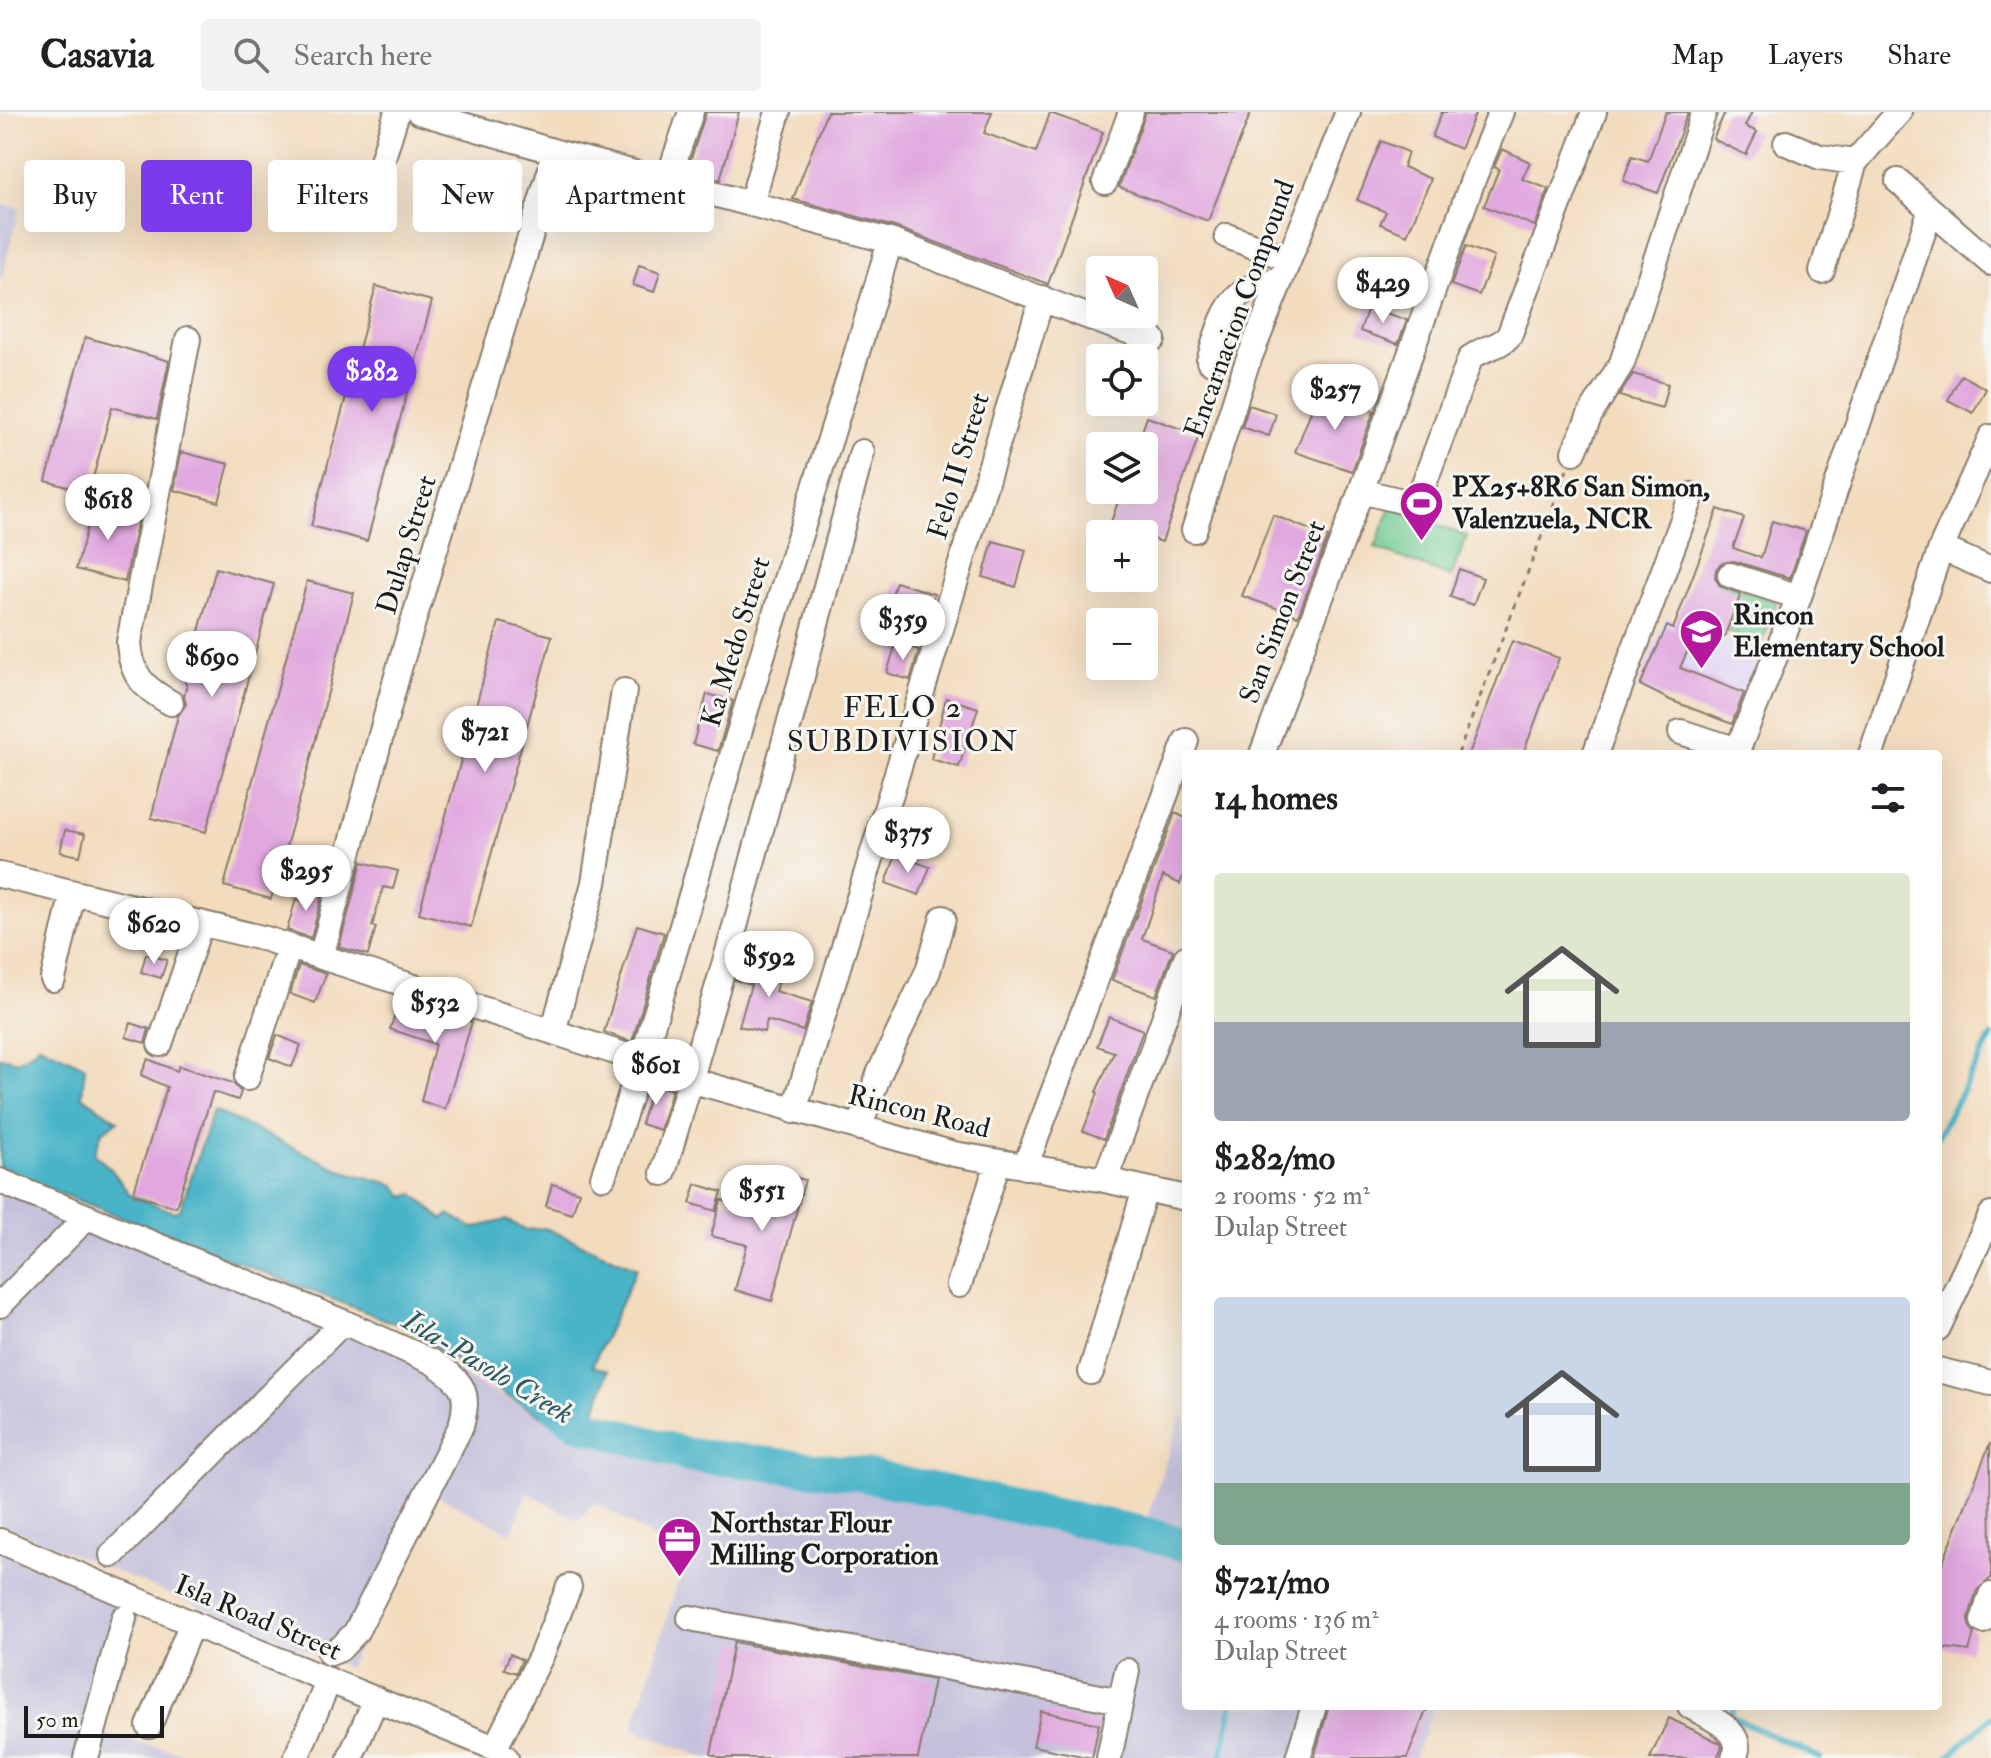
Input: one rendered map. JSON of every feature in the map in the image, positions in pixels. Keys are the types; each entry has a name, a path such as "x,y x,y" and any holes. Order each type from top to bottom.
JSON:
{"street":[{"path":"382,160 397,112"},
{"path":"419,112 586,160"},
{"path":"675,160 691,112"},
{"path":"751,204 778,112"},
{"path":"1105,182 1131,112"},
{"name":"Encarnacion Compound","path":"1194,530 1245,369 1348,112"},
{"name":"San Simon Street","path":"1264,750 1474,177 1501,112"},
{"path":"1361,491 1406,502 1417,496 1470,359 1474,354 1504,342 1509,336 1594,112"},
{"path":"1574,452 1590,415 1622,363 1704,112"},
{"path":"1822,271 1855,162 1899,112"},
{"path":"1786,143 1820,157 1855,162"},
{"name":"Dulap Street","path":"321,957 400,665 556,152"},
{"path":"1898,181 1991,263"},
{"path":"714,194 890,241 1153,339"},
{"path":"1738,750 1799,597 1930,212"},
{"path":"1227,236 1285,270"},
{"name":"Ka Medo Street","path":"603,1177 643,1061 749,700 845,396 890,241"},
{"path":"1209,361 1233,301 1247,288 1285,270"},
{"name":"Felo II Street","path":"794,1111 1042,298"},
{"path":"171,703 154,694 136,676 130,661 129,642 188,339"},
{"path":"1872,750 1941,548 1991,437"},
{"path":"663,1173 732,938 862,452"},
{"path":"1596,750 1692,495"},
{"path":"1941,548 1991,570"},
{"path":"1730,575 1799,597"},
{"path":"553,1032 594,883 624,691"},
{"path":"1681,732 1731,750"},
{"path":"1183,750 1186,741"},
{"path":"1025,1167 1182,752"},
{"name":"Rincon Road","path":"0,875 289,947 643,1061 690,1080 794,1111 954,1154 1105,1180 1182,1197"},
{"path":"53,979 73,893"},
{"path":"859,1128 879,1074 925,979 943,918"},
{"path":"160,1044 201,923"},
{"path":"247,1078 289,947"},
{"path":"1105,1180 1182,969"},
{"path":"959,1285 998,1162"},
{"path":"0,1181 433,1362 463,1390 467,1402 461,1426 356,1632 340,1649 330,1653"},
{"path":"1091,1372 1145,1189"},
{"path":"1942,1319 1991,1215"},
{"path":"0,1305 87,1217"},
{"path":"112,1555 343,1322"},
{"path":"1942,1371 1991,1383"},
{"name":"Isla Road Street","path":"0,1541 500,1753"},
{"path":"500,1753 569,1587"},
{"path":"1983,1621 1991,1595"},
{"path":"86,1758 124,1618"},
{"path":"690,1618 1121,1701"},
{"path":"149,1726 192,1623"},
{"path":"1109,1758 1127,1671"},
{"path":"296,1758 329,1680"},
{"path":"350,1758 376,1699"},
{"path":"1298,1758 1313,1710"},
{"path":"1697,1710 1726,1726 1735,1737 1738,1751 1734,1758"}],"path":[{"path":"1460,750 1574,452"}],"shaded area":[{"path":"0,204 20,208 0,284"},
{"name":"Rincon Elementary School","path":"1666,617 1766,652 1739,729 1637,687"},
{"path":"0,1173 452,1368 488,1390 615,1450 717,1467 810,1466 879,1477 1142,1533 1181,1416 1182,1710 1433,1710 1414,1758 706,1758 633,1729 685,1558 595,1502 578,1520 528,1493 511,1533 434,1494 348,1668 0,1524"},
{"path":"0,1552 141,1611 99,1734 181,1752 176,1758 0,1758"}],"green space":[{"name":"PX25+8R6 San Simon, Valenzuela, NCR","path":"1391,507 1467,536 1451,577 1375,548"},
{"path":"1698,574 1777,602 1762,644 1683,616"}],"water":[{"path":"39,1045 85,1066 82,1096 118,1121 102,1132 94,1154 111,1169 130,1195 174,1212 180,1210 213,1110 343,1171 395,1185 404,1197 414,1194 443,1220 449,1214 473,1228 506,1220 527,1230 545,1228 637,1268 592,1366 608,1371 593,1420 595,1427 589,1435 561,1426 507,1396 407,1328 0,1170 0,1057 18,1061"}],"building":[{"path":"706,112 739,112 720,180 714,178 714,160 691,160"},
{"path":"827,112 992,112 984,133 1036,152 1050,113 1103,132 1048,284 895,227 793,199"},
{"path":"1146,112 1251,112 1208,221 1119,187"},
{"path":"1442,112 1476,112 1460,149 1432,137"},
{"path":"1666,112 1688,112 1658,193 1623,181 1632,156 1648,161"},
{"path":"1725,112 1752,112 1745,126 1757,132 1746,155 1713,139"},
{"path":"1381,141 1408,152 1403,167 1431,179 1407,235 1380,224 1386,212 1357,200"},
{"path":"1502,149 1530,162 1522,179 1549,189 1535,226 1484,206 1499,169 1494,167"},
{"path":"1466,246 1494,257 1479,295 1451,285"},
{"path":"639,265 660,272 654,292 633,285"},
{"path":"376,286 432,301 367,541 311,526"},
{"path":"1368,307 1407,320 1398,344 1360,331"},
{"path":"85,337 169,361 157,419 112,407 89,493 46,481"},
{"path":"1633,374 1668,384 1662,408 1619,396"},
{"path":"1961,375 1986,389 1973,413 1948,400"},
{"path":"1318,394 1374,411 1352,471 1295,452"},
{"path":"1249,405 1276,414 1269,436 1242,427"},
{"path":"1147,417 1199,435 1162,542 1158,541 1158,520 1112,520 1117,504 1158,504 1158,432 1142,432"},
{"path":"181,452 229,464 219,502 174,490"},
{"path":"94,502 139,514 125,582 76,569"},
{"path":"1718,509 1744,518 1733,548 1761,558 1772,521 1806,531 1790,578 1734,561 1721,563 1716,570 1715,577 1720,586 1741,594 1724,637 1698,627 1680,668 1744,693 1732,724 1640,685 1667,626 1673,629"},
{"path":"1273,515 1328,537 1298,616 1242,596"},
{"path":"993,541 1026,550 1016,587 983,577"},
{"path":"216,568 274,584 206,832 151,818 178,716 186,704 185,683"},
{"path":"1459,569 1483,578 1473,605 1450,597"},
{"path":"307,581 354,593 271,899 224,886"},
{"path":"896,582 934,594 928,616 889,604"},
{"path":"499,622 552,636 471,927 419,913"},
{"path":"1512,641 1559,658 1524,750 1471,750"},
{"path":"896,643 919,650 910,680 887,673"},
{"path":"707,694 733,701 718,751 693,744"},
{"path":"946,698 978,708 959,767 931,759"},
{"path":"1175,813 1182,816 1182,879 1180,884 1163,876 1142,939 1173,950 1156,996 1112,980"},
{"path":"65,830 85,834 80,856 60,852"},
{"path":"896,855 930,867 919,895 886,883"},
{"path":"362,862 398,871 393,889 383,887 368,955 339,947"},
{"path":"315,883 325,885 311,938 287,930 296,899 309,903"},
{"path":"637,925 664,933 632,1042 604,1032"},
{"path":"146,954 167,960 161,978 141,972"},
{"path":"742,957 783,971 775,991 812,1002 803,1031 767,1020 764,1032 739,1026 751,985 735,980"},
{"path":"299,965 326,974 315,1003 290,994"},
{"path":"401,998 472,1022 445,1109 421,1101 435,1044 390,1029"},
{"path":"1109,1017 1143,1030 1104,1139 1083,1131 1114,1052 1097,1046"},
{"path":"131,1023 149,1029 145,1043 126,1037"},
{"path":"277,1035 301,1045 292,1067 269,1058"},
{"path":"148,1059 177,1071 179,1066 233,1083 241,1092 238,1100 213,1092 176,1207 133,1194 167,1087 141,1075"},
{"path":"653,1084 672,1090 660,1130 641,1124"},
{"path":"769,1170 805,1180 772,1301 735,1290 747,1245 711,1236 721,1200 757,1210"},
{"path":"552,1184 579,1192 572,1214 546,1206"},
{"path":"696,1184 722,1192 716,1211 690,1203"},
{"path":"1990,1443 1991,1578 1977,1590 1969,1617 1974,1633 1969,1651 1942,1648 1942,1565"},
{"path":"734,1642 934,1680 918,1758 721,1758 711,1754"},
{"path":"510,1654 522,1660 516,1673 504,1669"},
{"path":"1328,1710 1426,1710 1407,1758 1314,1758"},
{"path":"1041,1711 1099,1724 1092,1758 1033,1746"},
{"path":"1669,1718 1720,1743 1722,1747 1717,1758 1650,1758"}],"waterway":[{"path":"1942,1129 1991,1037"},
{"name":"Isla-Pasolo Creek","path":"557,1407 578,1423 689,1455 859,1474 1182,1544"},
{"path":"1221,1758 1231,1710"},
{"path":"1732,1710 1730,1716 1820,1758"},
{"path":"1947,1758 1991,1717"}],"place":[{"name":"PX25+8R6 San Simon, Valenzuela, NCR","path":"1421,542"},
{"name":"Rincon Elementary School","path":"1702,670"},
{"name":"Northstar Flour Milling Corporation","path":"679,1578"}],"district":[{"name":"FELO 2 SUBDIVISION","path":"903,724"}]}
